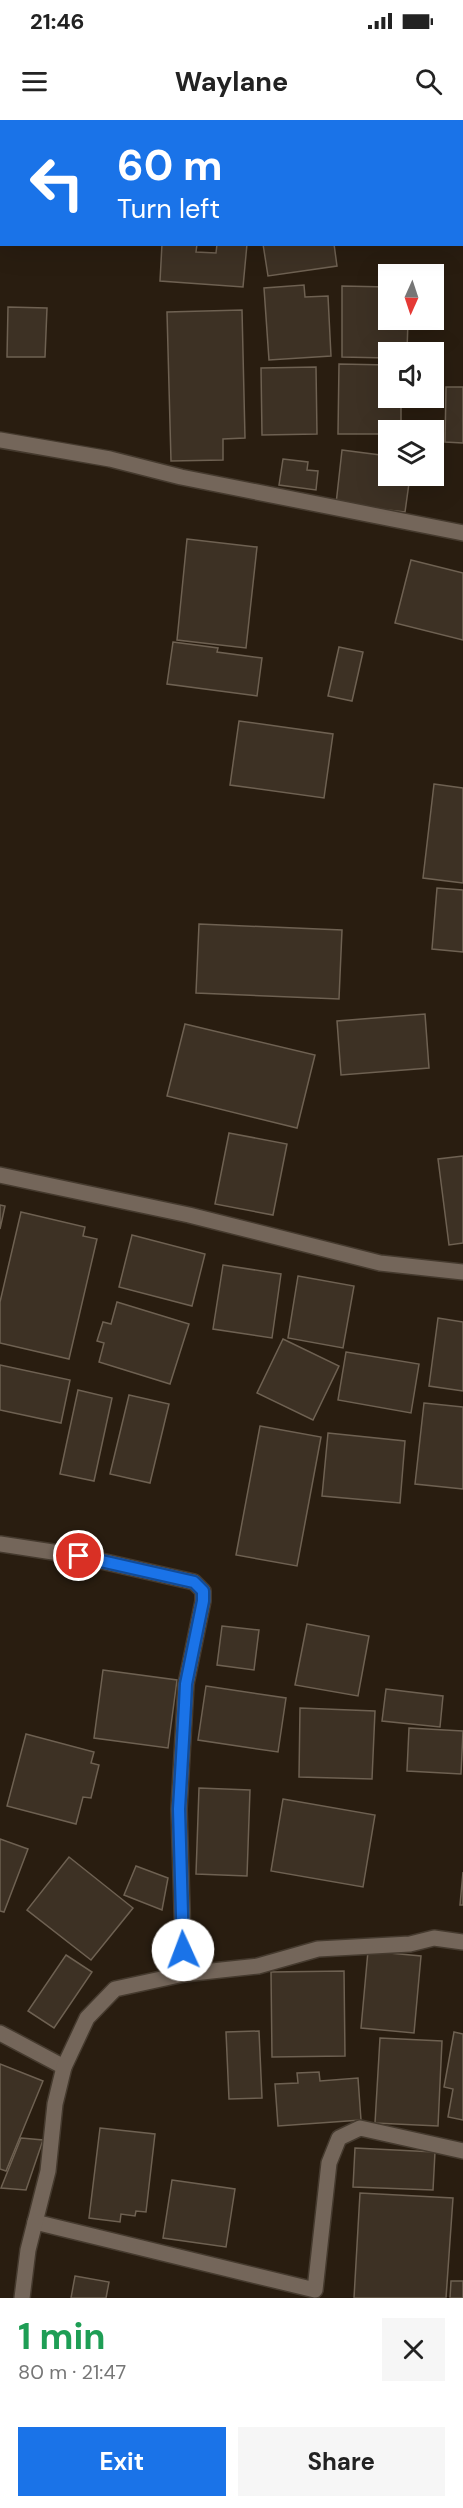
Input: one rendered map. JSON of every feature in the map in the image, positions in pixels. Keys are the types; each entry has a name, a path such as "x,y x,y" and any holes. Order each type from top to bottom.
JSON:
{"street":[{"path":"0,440 110,459 181,477 463,533"},
{"path":"0,1175 189,1215 380,1263 463,1272"},
{"path":"0,1544 79,1556 183,1579 194,1582 203,1591 186,1684 179,1809 184,1974"},
{"path":"22,2298 28,2250 48,2171 56,2104 64,2067 87,2019 115,1989 184,1974 258,1966 318,1949 410,1944 434,1938 463,1942"},
{"path":"0,2033 64,2067"},
{"path":"35,2222 316,2294 329,2163 339,2138 360,2128 463,2151"}],"building":[{"path":"162,246 197,246 196,252 216,253 217,246 247,246 243,287 160,281"},
{"path":"263,246 334,246 337,266 268,276"},
{"path":"304,285 305,297 328,296 331,356 269,360 264,288"},
{"path":"342,286 378,287 378,330 408,330 407,342 378,342 378,358 342,357"},
{"path":"8,307 47,308 45,357 7,357"},
{"path":"242,310 245,438 223,439 223,460 171,461 167,312"},
{"path":"339,364 378,365 378,408 401,408 401,420 378,420 378,434 338,434"},
{"path":"316,367 317,434 262,435 261,368"},
{"path":"446,387 463,387 463,443 445,442"},
{"path":"342,450 378,455 378,486 409,486 405,512 336,504"},
{"path":"283,459 308,462 307,470 318,471 316,490 279,485"},
{"path":"187,539 257,547 246,648 177,640"},
{"path":"411,560 463,573 463,640 395,623"},
{"path":"173,642 218,648 217,652 262,658 257,696 167,684"},
{"path":"339,647 363,652 352,701 328,696"},
{"path":"239,721 333,734 324,798 230,785"},
{"path":"434,784 463,788 463,883 423,878"},
{"path":"437,888 463,890 463,952 432,949"},
{"path":"199,924 342,930 339,999 196,993"},
{"path":"425,1014 429,1068 341,1075 337,1021"},
{"path":"185,1024 315,1055 297,1128 167,1096"},
{"path":"229,1133 287,1144 273,1215 215,1204"},
{"path":"463,1156 463,1243 449,1245 438,1159"},
{"path":"0,1205 5,1206 0,1229"},
{"path":"21,1212 85,1227 83,1236 97,1239 69,1359 0,1343 0,1302"},
{"path":"132,1235 205,1254 192,1306 119,1287"},
{"path":"223,1265 281,1274 272,1338 213,1329"},
{"path":"298,1276 354,1286 343,1348 288,1338"},
{"path":"117,1302 189,1324 170,1384 99,1362 104,1343 97,1341 103,1322 111,1324"},
{"path":"438,1318 463,1322 463,1391 429,1386"},
{"path":"283,1339 339,1366 313,1420 257,1393"},
{"path":"346,1352 419,1364 411,1413 338,1400"},
{"path":"0,1365 70,1380 61,1423 0,1410"},
{"path":"78,1390 112,1398 94,1481 60,1474"},
{"path":"129,1395 169,1404 150,1483 110,1474"},
{"path":"424,1403 463,1407 463,1489 415,1484"},
{"path":"260,1426 321,1437 297,1566 236,1555"},
{"path":"328,1433 405,1441 400,1503 322,1496"},
{"path":"307,1624 369,1636 358,1696 295,1685"},
{"path":"222,1626 259,1630 254,1670 217,1665"},
{"path":"103,1670 177,1680 168,1748 94,1738"},
{"path":"206,1686 286,1698 278,1752 198,1740"},
{"path":"386,1689 443,1696 440,1727 382,1721"},
{"path":"300,1708 375,1711 372,1779 299,1777"},
{"path":"409,1728 463,1731 461,1774 407,1771"},
{"path":"26,1734 94,1752 91,1763 99,1765 91,1798 83,1797 76,1824 7,1806"},
{"path":"199,1788 250,1790 247,1876 196,1874"},
{"path":"283,1799 375,1815 363,1887 271,1871"},
{"path":"0,1839 28,1849 4,1912 0,1911"},
{"path":"69,1857 133,1908 91,1960 27,1910"},
{"path":"136,1866 168,1878 162,1910 124,1895"},
{"path":"463,1872 463,1905 460,1905"},
{"path":"368,1951 421,1956 414,2033 361,2028"},
{"path":"66,1955 92,1972 54,2028 28,2011"},
{"path":"344,1971 345,2056 272,2057 271,1972"},
{"path":"259,2031 262,2098 229,2099 226,2032"},
{"path":"454,2032 463,2034 463,2120 448,2117 453,2089 444,2087"},
{"path":"380,2038 442,2041 438,2126 375,2123"},
{"path":"0,2064 43,2081 6,2171 0,2169"},
{"path":"319,2072 320,2081 358,2078 361,2120 278,2126 275,2084 298,2083 297,2073"},
{"path":"100,2128 155,2134 146,2212 136,2211 135,2216 121,2214 120,2222 89,2218"},
{"path":"21,2138 43,2140 26,2190 1,2188"},
{"path":"355,2148 435,2152 433,2190 353,2187"},
{"path":"172,2180 235,2189 226,2247 163,2238"},
{"path":"360,2193 453,2198 446,2298 354,2298"},
{"path":"75,2276 109,2282 106,2298 71,2298"},
{"path":"451,2281 463,2281 463,2298 450,2298"}],"route":[{"path":"79,1556 194,1582 203,1591 186,1684 179,1809 183,1950"}]}
